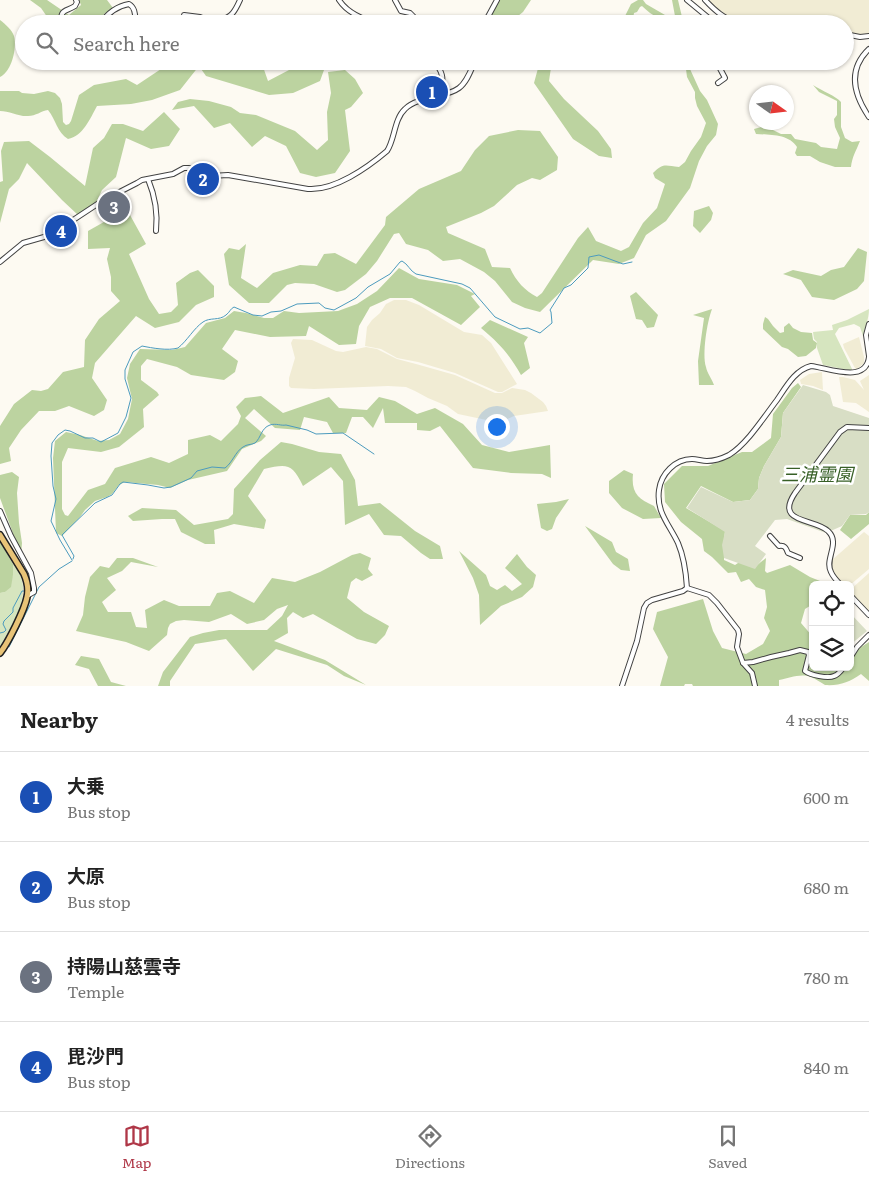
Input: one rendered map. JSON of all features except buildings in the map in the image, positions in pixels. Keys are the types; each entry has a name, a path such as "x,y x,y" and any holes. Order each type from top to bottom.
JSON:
{"main road":[{"path":"0,535 27,580 28,596 16,624 0,653"}],"street":[{"path":"62,15 64,10 75,6 76,0"},
{"path":"230,15 240,0"},
{"path":"339,0 343,7 356,15"},
{"path":"395,0 396,5 401,11 412,15"},
{"path":"489,15 497,0"},
{"path":"687,0 705,15"},
{"path":"705,0 722,15"},
{"path":"108,15 118,7 127,4 133,7 134,15"},
{"path":"854,36 869,36"},
{"path":"869,49 857,63 855,72 857,95 869,117"},
{"path":"439,95 443,78 440,70"},
{"path":"0,262 23,243 44,237 58,230 102,201 137,183 173,174 184,168 211,176 228,175 308,189 319,189 347,179 383,154 388,148 404,109 416,102 459,88 463,85 470,70"},
{"path":"718,83 725,78 721,70"},
{"path":"148,179 154,193 157,217 156,231"},
{"path":"687,588 685,566 679,544 658,503 659,488 664,474 679,462 694,458 707,461 716,460 729,455 746,440 793,378 806,367 811,366 851,374 866,367 869,356 866,335 869,324"},
{"path":"838,581 831,573 829,565 833,547 831,535 824,528 795,517 789,507 790,502 840,432 847,427 869,428"},
{"path":"0,510 11,536 31,573 34,592 28,596"},
{"path":"770,536 779,546 786,548 788,553 800,558"},
{"path":"687,588 709,595 738,630 736,647 743,663 752,673 755,686"},
{"path":"622,686 647,603 687,588"},
{"path":"854,599 869,614"},
{"path":"854,652 869,635"},
{"path":"743,663 800,650 808,652 805,671 809,674 830,678 836,676 840,671"}],"shaded area":[{"path":"708,0 869,0 869,33 865,36 854,34 854,15 726,15"},
{"path":"394,300 406,300 419,305 464,332 482,335 491,343 517,384 502,392 498,392 455,373 397,358 381,349 365,346 367,327 386,304"},
{"path":"859,337 864,363 856,370 843,344"},
{"path":"293,339 312,340 336,351 343,352 366,347 377,349 397,359 455,375 495,393 502,393 512,388 525,390 543,402 548,411 514,416 501,422 496,422 458,414 447,406 406,387 291,388 289,386 289,378 295,358 291,343"},
{"path":"822,372 823,390 801,384 800,380 809,374"},
{"path":"869,375 869,412 856,403 843,402 839,377 855,380 864,390 860,381"},
{"path":"864,532 869,536 869,569 854,582 841,581 833,572 831,567 832,560"},
{"path":"869,573 869,613 854,596 854,586"}],"green space":[{"path":"30,0 47,0 69,15 46,15 41,8"},
{"path":"79,0 107,0 113,8 104,14 69,15 81,5"},
{"path":"497,0 531,0 519,15 489,15"},
{"path":"638,0 643,0 646,4 665,15 653,15 642,6 634,15 626,15 631,4"},
{"path":"672,0 678,0 682,15 675,15"},
{"path":"0,20 13,34 15,47 13,59 8,70 0,77"},
{"path":"160,70 196,70 180,90 152,100 131,104 97,106 82,131 68,139 61,133 48,110 25,116 0,111 0,91 19,91 34,94 48,91 55,93 60,98 63,122 66,125 71,121 79,95 94,85 126,79 137,85"},
{"path":"202,70 264,70 268,81 289,70 324,70 320,81 293,93 269,95 206,76"},
{"path":"345,70 355,79 363,93 351,107 345,110 350,151 335,173 316,177 300,173 286,146 265,136 252,147 230,123 214,128 194,106 172,110 178,102 190,99 209,101 231,107 240,113 256,115 295,131 317,150 328,140 327,112 331,93 328,72"},
{"path":"538,70 551,70 549,81 564,99 598,131 611,149 612,158 599,156 573,139 534,83"},
{"path":"686,70 690,70 718,124 716,135 707,146 699,161 690,188 666,221 646,235 634,258 619,264 593,260 540,312 512,302 495,281 484,272 460,259 443,261 428,250 406,244 399,233 394,234 377,261 366,274 345,290 337,292 314,284 295,283 287,285 269,303 249,303 229,285 224,254 229,248 239,250 246,244 241,278 257,288 273,273 300,265 317,266 324,254 335,253 356,264 385,225 386,217 419,189 461,171 475,150 489,136 518,130 540,131 558,157 557,170 540,180 532,178 517,185 494,206 446,227 448,233 485,249 492,267 510,268 521,285 537,297 542,293 578,238 588,227 596,241 621,251 629,247 643,223 657,208 665,184 655,178 653,173 663,166 679,167 685,162 701,137 706,123 697,106 695,92 687,77"},
{"path":"813,85 841,102 841,127 845,138 852,142 860,141 851,167 835,167 810,156 797,156 795,153 797,147 784,137 756,134 754,130 773,130 781,134 791,134 795,139 816,143 821,147 837,149 840,138 834,119 837,115 837,101 819,92"},
{"path":"164,112 180,129 169,146 151,149 126,138 116,177 102,190 96,203 78,215 27,163 19,179 9,189 0,223 0,182 3,181 1,151 4,142 29,141 85,186 93,148 104,138 112,124 123,124 143,131"},
{"path":"709,206 713,213 711,220 700,233 693,226 694,211"},
{"path":"130,215 146,244 129,254 149,299 159,314 171,312 178,305 176,283 198,270 214,286 214,297 196,305 179,322 155,328 136,316 95,363 92,378 107,400 104,410 94,416 69,406 55,411 39,411 21,430 9,448 11,461 0,464 0,426 14,404 32,390 41,391 48,389 63,372 84,367 85,340 99,319 120,301 111,291 111,277 107,259 110,248 88,249 88,231 111,218"},
{"path":"858,248 867,252 864,281 857,289 834,300 812,297 801,280 783,274 793,270 821,276 831,270 844,267"},
{"path":"399,268 419,279 457,285 475,294 471,296 480,307 461,325 412,298 390,298 370,307 359,326 356,344 339,345 309,326 306,336 270,337 235,330 222,349 238,361 235,372 224,380 191,375 177,367 147,359 141,366 141,380 159,395 143,409 144,427 119,447 101,452 68,448 62,462 62,509 65,515 68,516 88,490 105,484 115,468 151,457 169,463 188,454 188,440 210,435 221,441 238,424 241,416 236,407 245,398 261,396 283,413 329,397 339,408 367,410 379,397 395,401 417,414 435,408 463,424 482,445 509,452 550,445 551,478 542,474 511,473 473,468 440,426 430,431 417,430 417,423 385,423 383,408 373,428 363,417 352,417 346,433 333,433 327,422 304,417 300,430 275,428 254,409 245,418 266,436 261,441 242,449 227,471 188,480 170,488 125,482 119,485 112,494 95,501 62,536 56,533 53,458 55,441 66,432 98,441 109,440 120,434 128,419 132,399 127,378 130,364 140,349 172,350 185,347 206,323 225,318 234,311 264,318 273,318 284,311 299,313 338,311 357,304 377,291"},
{"path":"636,292 658,315 654,327 647,328 642,320 636,319 630,296"},
{"path":"712,309 707,330 705,361 714,385 699,385 698,361 704,318 693,315"},
{"path":"869,309 863,336 860,327 854,324 839,328 835,334 853,371 823,365 813,332 833,330 832,325"},
{"path":"765,317 780,333 784,332 784,327 789,323 793,328 801,332 812,333 813,340 817,343 816,348 806,356 798,357 782,347 763,329"},
{"path":"490,320 528,337 524,343 530,368 521,375 504,350 481,328"},
{"path":"798,383 801,387 783,413 781,437 764,466 759,478 758,489 750,500 733,502 701,486 686,508 725,531 724,560 735,565 744,559 756,566 766,558 765,571 767,573 790,565 820,581 809,581 809,606 805,609 801,623 809,632 809,671 854,671 854,651 869,642 869,681 861,674 844,683 835,685 825,685 807,676 795,676 779,680 779,686 693,686 692,684 685,684 684,686 660,686 668,657 653,629 657,612 703,599 713,631 722,648 746,654 763,644 770,631 764,618 767,607 765,590 756,587 749,579 741,582 736,572 728,573 704,551 702,539 681,522 665,502 664,484 682,466 708,466 742,452 752,452 771,438 773,414 792,388"},
{"name":"三浦霊園","path":"803,385 826,392 830,395 833,406 869,418 869,512 866,514 850,515 842,526 826,533 787,519 775,520 755,546 766,554 755,569 724,558 722,545 725,532 687,508 701,487 733,502 750,500 758,489 759,478 764,466 781,437 783,413"},
{"path":"281,442 319,452 341,454 355,480 358,506 380,503 415,531 440,546 443,559 430,559 401,536 384,535 369,514 345,525 343,481 331,467 303,486 296,473 288,467 278,466 264,469 248,496 266,520 264,529 234,524 214,530 215,544 205,544 181,532 175,519 133,521 128,516 142,508 176,510 194,525 228,519 233,514 234,489 260,460"},
{"path":"624,470 633,474 635,491 640,498 654,506 661,518 643,519 622,508 609,493 609,481"},
{"path":"12,472 19,477 17,493 22,543 21,555 0,498 0,475"},
{"path":"569,499 556,518 552,529 547,531 541,528 537,504"},
{"path":"869,512 869,524 851,539 840,530 850,515 866,515"},
{"path":"585,526 612,542 616,552 628,559 630,571 621,570 613,564"},
{"path":"0,542 13,564 13,575 11,587 5,592 0,593"},
{"path":"459,551 486,575 490,586 497,590 505,585 512,591 522,584 505,568 517,554 536,575 533,587 522,597 501,606 480,625 479,595 473,578"},
{"path":"360,553 371,558 368,569 373,575 362,581 356,578 351,582 347,598 364,612 389,626 385,635 376,644 357,639 313,614 303,618 293,612 287,618 288,633 274,641 325,660 366,685 344,676 327,665 276,649 253,671 226,639 195,644 170,681 170,686 158,686 163,672 190,637 219,630 267,630 282,616 288,605 277,609 264,620 247,624 231,614 209,622 176,621 170,624 167,635 149,651 126,642 76,631 83,615 90,577 100,566 109,568 117,558 133,558 158,567 131,562 122,571 107,578 116,590 102,602 108,612 131,612 136,627 147,628 145,610 164,600 179,606 210,606 217,593 230,591 254,603 272,578 295,582"},
{"path":"13,564 19,572 21,579 22,598 17,616 0,647 0,593 5,592 13,575"},
{"path":"854,617 867,631 854,642"},
{"path":"81,656 99,659 111,682 126,686 98,686 89,669 75,665"}],"waterway":[{"path":"72,560 51,521 56,499 53,486 52,443 65,430 101,442 118,433 126,417 131,398 125,379 125,370 133,352 142,346 165,349 178,348 203,322 223,317 234,307 253,315 262,316 297,304 319,303 325,308 334,310 356,298 368,287 390,274 402,261 416,274 462,284 470,288 495,317 520,329 528,328 540,333 552,323 550,310 564,288 571,285 588,268 589,257 599,255 623,264 632,262"},
{"path":"73,559 74,556 62,535 95,503 112,495 120,484 123,482 164,488 171,487 191,478 197,471 212,467 225,468 240,449 255,443 267,426 274,424 286,425 316,434 343,433 374,454"},
{"path":"9,647 39,587 59,569 72,561"},
{"path":"0,633 6,630 3,624 4,621 13,612 13,608 22,591 25,591"}],"place":[{"name":"大乗","path":"432,92"},
{"name":"大原","path":"203,179"},
{"name":"持陽山慈雲寺","path":"114,207"},
{"name":"毘沙門","path":"61,231"}]}
